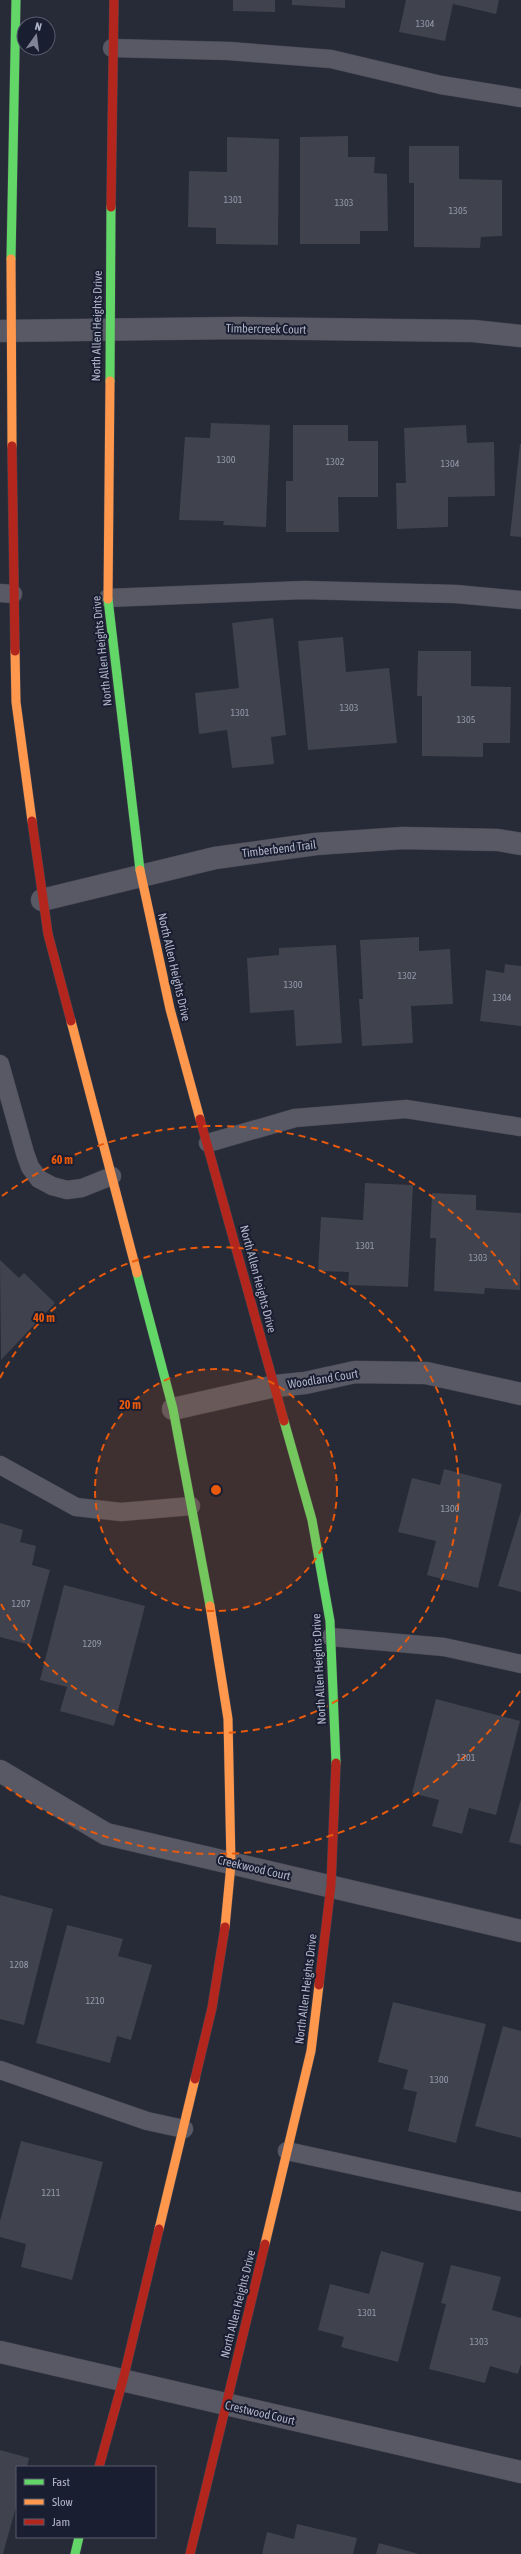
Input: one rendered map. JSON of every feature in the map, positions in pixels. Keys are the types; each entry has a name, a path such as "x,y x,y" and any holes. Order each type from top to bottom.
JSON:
{"main road":[{"path":"16,0 5,331 6,593 16,702 42,900 48,934 172,1409 191,1506 228,1719 231,1864 224,1932 212,2008 123,2380 99,2466"},
{"name":"North Allen Heights Drive","path":"114,0 112,48 109,328 108,598 141,876 170,1009 312,1520 331,1637 336,1765 331,1885 311,2051 190,2554"},
{"path":"75,2554 79,2538"}],"street":[{"name":"Timbercreek Court","path":"5,331 109,328 473,331 521,336"},
{"name":"Timberbend Trail","path":"42,900 215,858 316,844 403,838 498,840 521,844"},
{"name":"Woodland Court","path":"172,1409 275,1386 305,1383 354,1372 426,1373 521,1394"},
{"name":"Creekwood Court","path":"0,1771 106,1834 231,1864 331,1885 521,1931"},
{"name":"Crestwood Court","path":"0,2352 521,2472"}],"lane":[{"path":"112,48 229,51 331,59 441,85 521,98"},
{"path":"108,598 304,590 456,594 521,600"},
{"path":"0,1064 25,1153 30,1167 39,1179 52,1186 67,1190 82,1188 112,1176"},
{"path":"208,1143 295,1118 406,1109 521,1127"},
{"path":"0,1465 76,1507 121,1512 191,1506"},
{"path":"331,1637 444,1647 521,1664"},
{"path":"0,2070 147,2121 184,2129"},
{"path":"287,2151 521,2202"}],"building":[{"path":"233,0 275,0 275,12 233,11"},
{"path":"292,0 345,0 345,8 292,5"},
{"path":"406,0 499,0 496,14 453,4 445,41 399,32"},
{"path":"348,136 348,157 375,157 374,173 387,174 388,231 360,231 360,244 300,244 300,137"},
{"path":"227,137 279,139 278,245 216,244 216,228 188,227 189,171 227,172"},
{"path":"409,146 459,146 459,179 502,180 502,236 481,237 480,248 414,247 414,183 409,183"},
{"path":"211,423 270,425 266,527 223,525 224,521 179,520 185,437 210,438"},
{"path":"293,425 348,425 348,441 378,441 378,497 338,497 339,532 286,532 286,481 293,481"},
{"path":"466,425 467,443 494,442 495,496 448,497 448,527 397,529 396,483 406,483 404,428"},
{"path":"521,444 521,537 510,536"},
{"path":"273,618 286,735 271,737 274,764 232,768 227,730 199,734 195,693 239,688 232,623"},
{"path":"343,637 346,672 389,668 397,743 308,750 298,641"},
{"path":"418,651 471,651 471,686 511,687 510,743 483,743 483,757 422,756 422,696 417,696"},
{"path":"419,937 419,951 450,949 453,1004 411,1006 413,1043 362,1046 359,999 363,999 360,940"},
{"path":"336,945 342,1043 296,1046 294,1010 250,1013 247,958 279,955 279,948"},
{"path":"505,964 521,966 521,1026 480,1021 486,970 504,973"},
{"path":"365,1183 413,1185 408,1287 348,1285 349,1272 318,1271 321,1217 363,1220"},
{"path":"432,1193 476,1195 476,1210 521,1213 520,1290 485,1288 484,1294 434,1291 436,1238 430,1238"},
{"path":"0,1260 19,1278 24,1273 55,1303 1,1360"},
{"path":"444,1469 502,1484 478,1588 427,1575 436,1541 398,1532 412,1478 440,1485"},
{"path":"521,1511 521,1592 498,1586"},
{"path":"0,1523 23,1530 20,1542 36,1546 32,1565 50,1570 30,1645 0,1637"},
{"path":"64,1585 145,1606 114,1726 60,1711 67,1687 40,1680"},
{"path":"436,1699 520,1721 496,1815 469,1808 462,1834 432,1826 439,1800 412,1793"},
{"path":"521,1799 521,1845 509,1842"},
{"path":"0,1895 53,1909 24,2025 0,2019"},
{"path":"67,1925 123,1939 118,1956 152,1965 131,2040 117,2036 110,2063 36,2043"},
{"path":"393,2002 486,2024 456,2143 408,2131 417,2092 403,2089 408,2070 378,2062"},
{"path":"503,2026 521,2031 521,2138 475,2126"},
{"path":"21,2141 103,2162 72,2280 21,2267 26,2244 0,2237 0,2221"},
{"path":"381,2251 424,2263 398,2362 341,2347 344,2337 318,2330 330,2284 369,2294"},
{"path":"451,2265 501,2277 492,2310 521,2318 521,2364 518,2374 490,2366 485,2383 429,2369 446,2304 441,2303"},
{"path":"0,2450 29,2458 27,2466 16,2466 16,2507 3,2554 0,2554"},
{"path":"297,2524 357,2538 353,2554 262,2554 267,2532 294,2539"},
{"path":"379,2543 419,2554 376,2554"}],"traffic: fast":[{"path":"11,259 16,0"},
{"path":"110,381 111,207"},
{"path":"108,599 140,870"},
{"path":"137,1273 173,1409 210,1606"},
{"path":"284,1421 312,1520 330,1621 336,1763"},
{"path":"75,2554 79,2538"}],"traffic: slow":[{"path":"11,259 12,446"},
{"path":"108,599 110,381"},
{"path":"15,651 16,702 32,821"},
{"path":"140,870 170,1009 200,1119"},
{"path":"71,1021 137,1273"},
{"path":"210,1606 228,1719 231,1864 225,1927"},
{"path":"265,2244 311,2051 319,1985"},
{"path":"159,2229 195,2079"}],"traffic: jam":[{"path":"111,207 114,0"},
{"path":"12,446 15,651"},
{"path":"32,821 48,934 71,1021"},
{"path":"200,1119 284,1421"},
{"path":"319,1985 331,1885 336,1763"},
{"path":"195,2079 212,2008 225,1927"},
{"path":"99,2466 123,2380 159,2229"},
{"path":"190,2554 265,2244"}]}
